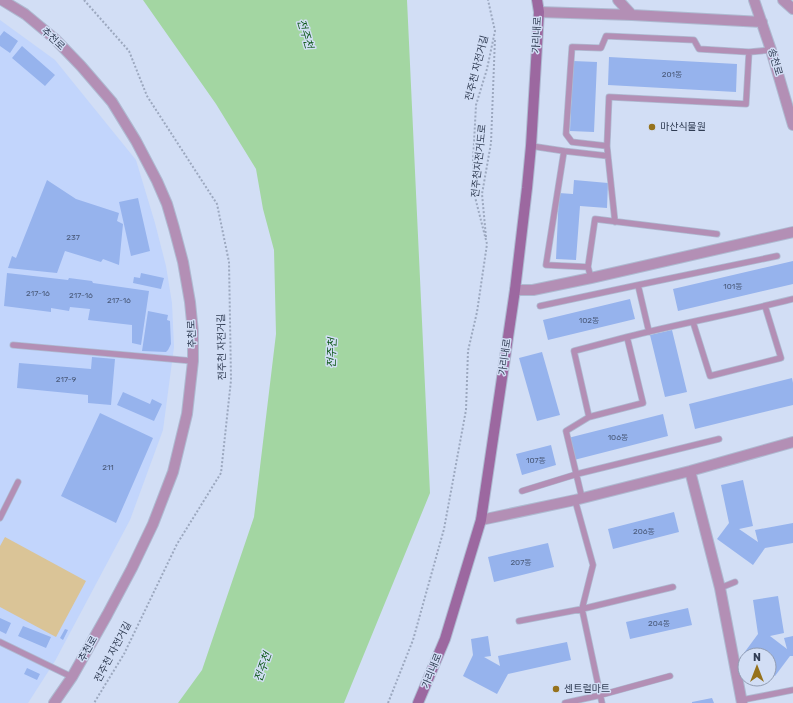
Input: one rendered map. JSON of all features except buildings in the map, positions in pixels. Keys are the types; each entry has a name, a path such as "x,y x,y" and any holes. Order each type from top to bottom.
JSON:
{"street":[{"name":"추천로","path":"2,0 25,14 55,39 112,102 136,141 167,204 180,249 190,302 193,361 187,414 173,472 153,524 108,615 72,677 54,703"},
{"name":"가리내로","path":"418,703 445,639 481,520 515,290 531,146 539,12 537,0"},
{"path":"618,0 632,15"},
{"name":"송천로","path":"754,0 771,50 793,125"},
{"path":"783,0 793,9"},
{"path":"539,12 762,22"},
{"path":"515,290 534,290 793,232"},
{"path":"481,520 579,499 690,471 793,442"},
{"path":"690,471 720,588 742,701"}],"lane":[{"path":"607,146 572,142 566,134 572,47 601,48 606,36 694,40 699,49 750,52 771,50"},
{"path":"614,222 607,146 609,97 746,104 750,52"},
{"path":"531,146 608,156"},
{"path":"564,151 546,265 588,268"},
{"path":"591,278 588,268 595,220 717,234"},
{"path":"540,306 638,284 777,256"},
{"path":"638,284 649,332"},
{"path":"589,417 574,351 627,337 793,299"},
{"path":"693,322 710,376 780,358 765,306"},
{"path":"602,703 582,609 593,565 579,499 577,474 566,431 589,417 643,403 627,337"},
{"path":"13,345 193,361"},
{"path":"522,490 577,474 719,438"},
{"path":"0,518 18,482"},
{"path":"720,588 735,582"},
{"path":"519,621 582,609 673,587"},
{"path":"0,642 72,677"},
{"path":"565,703 601,695 670,676"},
{"path":"742,701 793,690"}],"path":[{"name":"전주천 자전거길","path":"84,0 129,51 148,96 217,204 229,262 232,380 221,473 177,544 124,654 94,703"},
{"name":"전주천 자전거길","path":"388,703 413,640 444,529 466,410 468,351 477,312 487,244 475,197 473,149 476,106 487,69 495,31 488,0"},
{"name":"전주천자전거도로","path":"487,244 482,194 490,143 495,31"}],"shaded area":[{"path":"0,20 55,60 136,160 166,266 172,303 174,347 163,430 130,520 55,661 28,703 0,703"},
{"path":"5,537 86,581 56,637 0,607 0,546"}],"water":[{"name":"전주천","path":"143,0 407,0 430,493 344,703 178,703 202,670 254,517 276,334 274,250 263,209 256,169 216,104"}],"place":[{"name":"마산식물원","path":"652,127"},
{"name":"센트럴마트","path":"556,689"}]}
